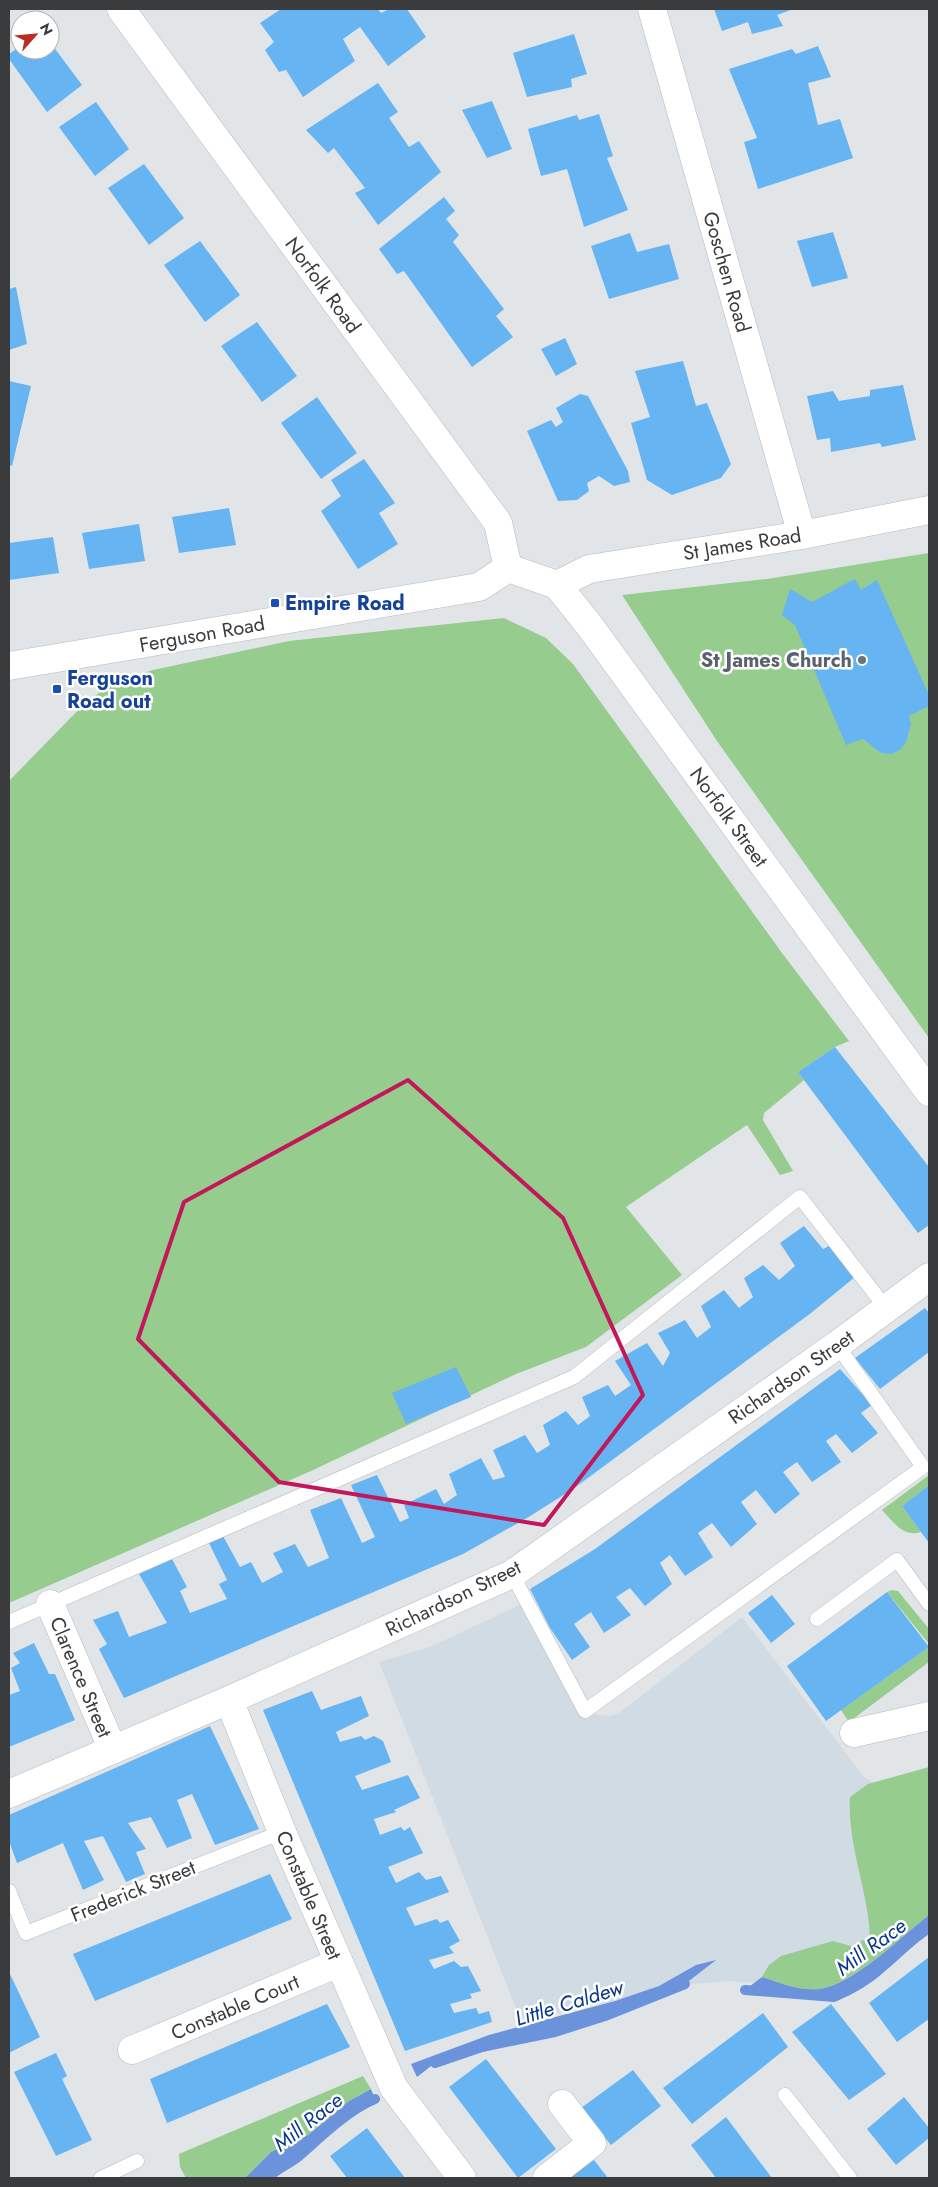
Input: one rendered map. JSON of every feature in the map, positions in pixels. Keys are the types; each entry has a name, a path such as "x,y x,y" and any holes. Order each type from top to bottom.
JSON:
{"street":[{"name":"Norfolk Road","path":"121,9 498,523 508,568"},
{"name":"Goschen Road","path":"652,9 802,534"},
{"name":"St James Road","path":"557,586 589,568 802,534 929,510"},
{"path":"508,568 557,586"},
{"name":"Ferguson Road","path":"9,666 479,587 508,568"},
{"name":"Norfolk Street","path":"557,586 589,625 929,1092"},
{"name":"Richardson Street","path":"9,1794 229,1700 512,1574 837,1346 886,1308 927,1284"},
{"name":"Clarence Street","path":"50,1604 113,1750"},
{"name":"Constable Street","path":"229,1700 282,1832 394,2088 462,2178"},
{"path":"854,1733 929,1716"},
{"name":"Constable Court","path":"132,2050 338,1963"},
{"path":"547,2178 592,2143 562,2104"}],"lane":[{"path":"9,1622 574,1377 800,1197 886,1308"},
{"path":"512,1574 585,1711 923,1467 837,1346"},
{"path":"816,1619 897,1560 929,1604"},
{"name":"Frederick Street","path":"9,1891 26,1933 282,1832"},
{"path":"786,2095 850,2178"},
{"path":"101,2178 137,2162"}],"highlighted area":[{"path":"408,1080 563,1218 643,1395 544,1525 279,1482 138,1339 184,1202"}],"shaded area":[{"path":"526,1602 590,1714 608,1716 618,1714 742,1617 864,1777 875,1783 929,1770 929,1921 872,1969 835,1982 804,1987 731,1981 667,1986 598,2005 521,2021 379,1662 430,1647"}],"green space":[{"path":"929,553 929,1038 717,741 622,595 767,579"},
{"path":"504,618 546,638 573,664 782,953 849,1041 835,1047 798,1072 804,1080 764,1113 763,1120 793,1171 780,1175 747,1125 626,1207 682,1275 586,1347 516,1374 311,1471 9,1603 9,781 87,701 117,681 153,670 289,641"},
{"path":"929,1475 929,1485 902,1506 921,1532 909,1533 894,1523 882,1510"},
{"path":"891,1590 898,1591 929,1629 929,1644 887,1592"},
{"path":"929,1647 929,1662 849,1722 841,1710"},
{"path":"929,1767 929,1915 861,1969 832,1986 819,1989 805,1989 762,1977 769,1965 781,1956 833,1941 851,1946 870,1937 866,1902 854,1850 850,1797 868,1784"},
{"path":"363,2076 371,2089 349,2101 308,2135 271,2152 245,2178 186,2178 180,2167 179,2154"}],"water":[{"path":"929,1915 929,1928 870,1977 834,1997 745,1990 762,1977 805,1989 819,1989 832,1986 862,1969"},
{"path":"716,1960 685,1984 605,2016 555,2032 482,2047 435,2063 417,2077 411,2064 489,2035 615,2001 659,1986 696,1965"},
{"path":"371,2089 375,2099 345,2117 295,2159 267,2178 245,2178 271,2152 308,2135 349,2101"}],"building":[{"path":"281,9 378,9 381,13 389,9 407,9 426,37 388,66 360,27 343,39 355,61 303,97 286,70 279,72 265,50 274,42 260,23"},
{"path":"714,9 793,9 777,15 783,26 752,34 748,22 722,31"},
{"path":"574,34 587,74 571,79 572,87 527,97 513,53"},
{"path":"818,46 831,77 808,83 818,125 840,119 853,158 758,189 744,142 757,138 729,69 792,49 796,54"},
{"path":"9,54 10,60 60,60 60,55 82,85 47,112 9,59"},
{"path":"378,83 398,112 389,118 409,147 419,141 441,172 378,225 355,193 365,188 334,148 328,153 306,130"},
{"path":"492,101 512,149 487,158 462,110"},
{"path":"96,102 129,149 95,176 59,127"},
{"path":"599,114 613,156 607,158 628,210 584,227 567,169 541,176 528,129 577,115 579,120"},
{"path":"144,164 184,218 149,245 108,188"},
{"path":"444,197 455,211 446,219 459,235 453,242 504,309 496,316 513,337 472,367 404,271 397,274 379,249"},
{"path":"833,232 848,278 812,287 797,241"},
{"path":"630,233 637,252 669,244 679,279 609,299 591,246"},
{"path":"200,241 240,295 205,322 164,265"},
{"path":"16,287 27,344 9,350 9,289"},
{"path":"257,322 297,376 262,402 221,346"},
{"path":"565,338 577,364 556,376 541,349"},
{"path":"683,361 696,406 707,403 731,464 721,478 672,495 647,480 631,423 650,417 635,371"},
{"path":"9,381 31,386 12,466 9,465"},
{"path":"903,385 916,440 882,447 880,443 831,452 830,438 817,440 807,396 833,391 839,401 870,396 870,390"},
{"path":"580,394 588,396 628,471 630,482 614,486 599,476 587,483 589,491 577,500 558,501 527,431 551,420 556,427 563,422 556,408"},
{"path":"317,397 357,453 321,479 281,423"},
{"path":"364,459 395,503 379,513 398,544 358,569 321,511 341,496 331,480"},
{"path":"229,508 236,545 179,553 172,517"},
{"path":"139,524 145,561 89,569 82,533"},
{"path":"53,537 59,573 9,580 9,543"},
{"name":"St James Church","path":"855,579 861,590 877,580 929,695 929,706 909,716 911,724 906,742 900,750 892,754 881,753 863,739 846,745 795,625 782,615 790,589 812,602"},
{"path":"835,1047 929,1167 929,1225 918,1233 798,1072"},
{"path":"804,1226 823,1249 829,1246 855,1277 811,1313 573,1489 527,1518 463,1554 124,1698 99,1649 107,1644 93,1620 118,1611 129,1637 167,1623 139,1574 172,1559 187,1587 180,1591 190,1613 227,1599 219,1584 227,1580 209,1543 223,1536 240,1567 251,1562 262,1583 283,1572 273,1553 295,1544 308,1567 329,1558 310,1510 341,1498 362,1543 375,1537 351,1485 377,1475 400,1522 409,1518 404,1505 436,1489 444,1504 457,1495 449,1474 481,1458 493,1480 505,1477 493,1450 525,1435 537,1453 550,1445 543,1425 566,1411 578,1425 590,1416 582,1397 608,1385 615,1396 631,1385 615,1361 647,1343 663,1366 670,1353 658,1333 685,1320 697,1338 711,1327 701,1306 724,1290 739,1308 753,1297 744,1278 763,1265 779,1280 795,1266 780,1243"},
{"path":"925,1308 929,1313 929,1352 880,1389 855,1358"},
{"path":"456,1367 471,1397 406,1424 392,1393"},
{"path":"840,1369 872,1405 861,1413 878,1433 852,1453 836,1434 826,1441 841,1462 812,1482 797,1462 783,1472 800,1494 775,1514 756,1490 741,1502 757,1524 731,1547 712,1523 698,1533 713,1557 685,1576 670,1555 660,1563 672,1584 645,1606 630,1588 616,1597 631,1615 604,1633 591,1612 574,1624 590,1647 572,1660 550,1628 530,1589 595,1549"},
{"path":"929,1485 929,1543 902,1506"},
{"path":"887,1592 929,1647 826,1721 787,1666"},
{"path":"772,1595 795,1624 771,1643 748,1613"},
{"path":"34,1643 49,1674 55,1674 75,1720 9,1747 9,1695 20,1691 11,1668 20,1663 13,1653"},
{"path":"312,1691 321,1710 361,1696 369,1716 336,1732 340,1742 361,1736 365,1740 374,1736 383,1741 391,1762 355,1776 362,1790 408,1775 420,1798 394,1810 396,1812 374,1819 380,1835 401,1827 404,1831 410,1827 423,1853 388,1867 396,1883 419,1872 426,1880 441,1876 449,1892 406,1908 415,1926 437,1919 440,1923 448,1920 460,1941 449,1947 454,1953 429,1960 434,1969 454,1961 461,1967 468,1966 481,1991 470,1994 472,1998 450,2004 454,2013 476,2008 479,2014 489,2011 492,2022 405,2051 263,1710"},
{"path":"210,1726 259,1829 215,1845 192,1794 177,1800 192,1838 167,1848 151,1817 128,1823 146,1849 136,1852 145,1874 126,1882 103,1836 84,1841 104,1880 83,1890 63,1843 17,1863 9,1841 9,1815"},
{"path":"270,1874 292,1919 95,2001 73,1954"},
{"path":"929,1957 929,2019 897,2042 869,2003"},
{"path":"9,1972 40,2037 9,2053"},
{"path":"327,2004 350,2047 167,2123 150,2079"},
{"path":"831,2004 886,2074 849,2100 792,2032"},
{"path":"763,2013 788,2047 692,2124 663,2088"},
{"path":"56,2053 67,2076 62,2079 92,2140 56,2156 14,2072"},
{"path":"486,2059 556,2149 518,2178 449,2087"},
{"path":"633,2070 661,2106 611,2145 581,2108"},
{"path":"904,2097 929,2128 929,2138 896,2165 867,2129"},
{"path":"726,2117 772,2178 716,2178 691,2145"},
{"path":"367,2128 405,2178 347,2178 330,2156"},
{"path":"594,2160 608,2178 569,2178"}],"waterway":[{"name":"Mill Race","path":"745,1990 834,1997 870,1977 929,1928"},
{"name":"Little Caldew","path":"435,2063 482,2047 555,2032 605,2016 685,1984"},
{"name":"Mill Race","path":"267,2178 299,2156 345,2117 375,2099"}],"place":[{"name":"Empire Road","path":"275,603"},
{"name":"St James Church","path":"862,660"},
{"name":"Ferguson Road out","path":"57,689"}]}
